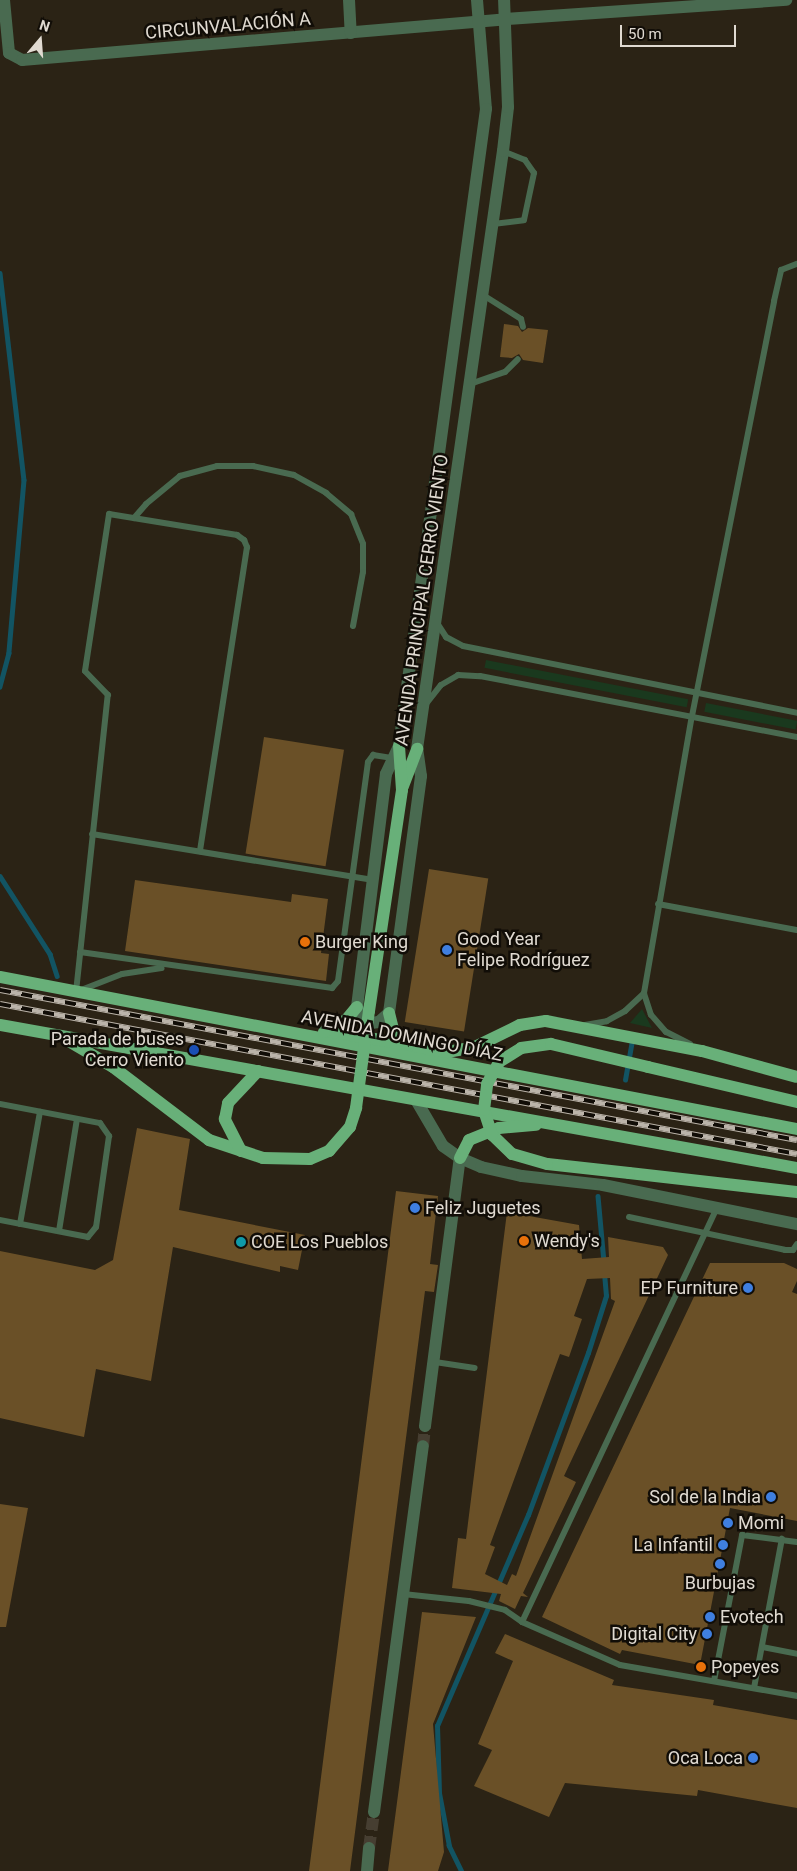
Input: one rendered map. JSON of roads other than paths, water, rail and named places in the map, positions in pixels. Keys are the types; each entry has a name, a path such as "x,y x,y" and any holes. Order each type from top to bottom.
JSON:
{"main road":[{"path":"399,746 402,790"},
{"path":"60,1036 112,1067 209,1140 263,1158 290,1160 310,1158 329,1152 350,1127 356,1108 402,790 417,749"},
{"name":"AVENIDA DOMINGO DÍAZ","path":"0,977 797,1129"},
{"path":"327,1032 346,1020 356,1006"},
{"path":"389,1013 393,1029 410,1045"},
{"path":"295,1034 327,1032 447,1052 475,1046 520,1025 546,1021 581,1025 702,1051 797,1077"},
{"path":"0,1025 416,1100 561,1124 797,1168"},
{"path":"797,1102 551,1044 521,1048 499,1062 487,1084 484,1110 492,1135 512,1154 547,1164 797,1192"},
{"path":"241,1151 225,1119 228,1103 258,1071"},
{"path":"460,1158 469,1140 499,1128 561,1124"},
{"path":"764,1162 797,1177"}],"street":[{"name":"CIRCUNVALACIÓN A","path":"4,0 10,53 22,60 352,33 634,5 786,0"},
{"path":"348,0 352,33"},
{"name":"AVENIDA PRINCIPAL CERRO VIENTO","path":"356,1006 375,880 386,774 399,746 486,109 477,0"},
{"name":"AVENIDA PRINCIPAL CERRO VIENTO","path":"389,1013 421,776 417,749 483,295 508,107 504,0"},
{"path":"356,1006 363,1019 371,1023 379,1022 389,1013"},
{"path":"416,1100 443,1146 460,1158 501,1173 603,1185 797,1224"},
{"path":"426,1426 460,1158"},
{"path":"374,1812 423,1446"},
{"path":"367,1871 370,1848"}],"lane":[{"path":"493,224 524,220 534,174 525,160 503,151"},
{"path":"702,1051 666,1032 651,1015 644,994 658,904 692,716 774,301 782,270 797,264"},
{"path":"483,295 521,319 523,327"},
{"path":"470,384 505,372 518,359"},
{"path":"134,518 180,476 217,466 253,466 294,475 326,492 351,514 363,544 362,572 353,626"},
{"path":"171,967 122,974 76,992 108,695 85,671 109,514 237,535 244,540 247,547 200,851"},
{"path":"435,622 446,637 463,646 797,713"},
{"path":"424,707 441,685 458,675 465,675 797,737"},
{"path":"80,952 171,967 332,988 338,981 369,758 373,755 393,758"},
{"path":"92,834 375,880"},
{"path":"658,904 797,930"},
{"path":"581,1025 607,1021 626,1011 644,994"},
{"path":"0,1104 100,1123 109,1136 96,1227 88,1237 0,1220"},
{"path":"20,1224 40,1112"},
{"path":"59,1231 77,1119"},
{"path":"522,1622 717,1207"},
{"path":"629,1218 704,1235 785,1250 793,1250 797,1244"},
{"path":"435,1362 474,1368"},
{"path":"714,1681 742,1535 797,1542"},
{"path":"754,1688 782,1539"},
{"path":"402,1594 469,1601 505,1610 522,1622 620,1665 797,1696"},
{"path":"762,1647 797,1654"}],"waterway":[{"path":"0,273 24,480 9,653 0,687"},
{"path":"0,876 50,954 57,976"},
{"path":"625,1080 632,1041"},
{"path":"598,1196 604,1262"},
{"path":"461,1871 449,1846 439,1793 437,1726 528,1515 588,1353 606,1296 604,1272"}],"tunnel":[{"path":"423,1446 425,1426"},
{"path":"369,1848 374,1812"}],"railway":[{"path":"0,990 797,1140"},
{"path":"0,1004 797,1154"}],"place":[{"name":"Burger King","path":"305,942"},
{"name":"Good Year Felipe Rodríguez","path":"447,950"},
{"name":"Parada de buses Cerro Viento","path":"194,1050"},
{"name":"Feliz Juguetes","path":"415,1208"},
{"name":"Wendy's","path":"524,1241"},
{"name":"COE Los Pueblos","path":"241,1242"},
{"name":"EP Furniture","path":"748,1288"},
{"name":"Sol de la India","path":"771,1497"},
{"name":"Momi","path":"728,1523"},
{"name":"La Infantil","path":"723,1545"},
{"name":"Burbujas","path":"720,1564"},
{"name":"Evotech","path":"710,1617"},
{"name":"Digital City","path":"707,1634"},
{"name":"Popeyes","path":"701,1667"},
{"name":"Oca Loca","path":"753,1758"}]}
